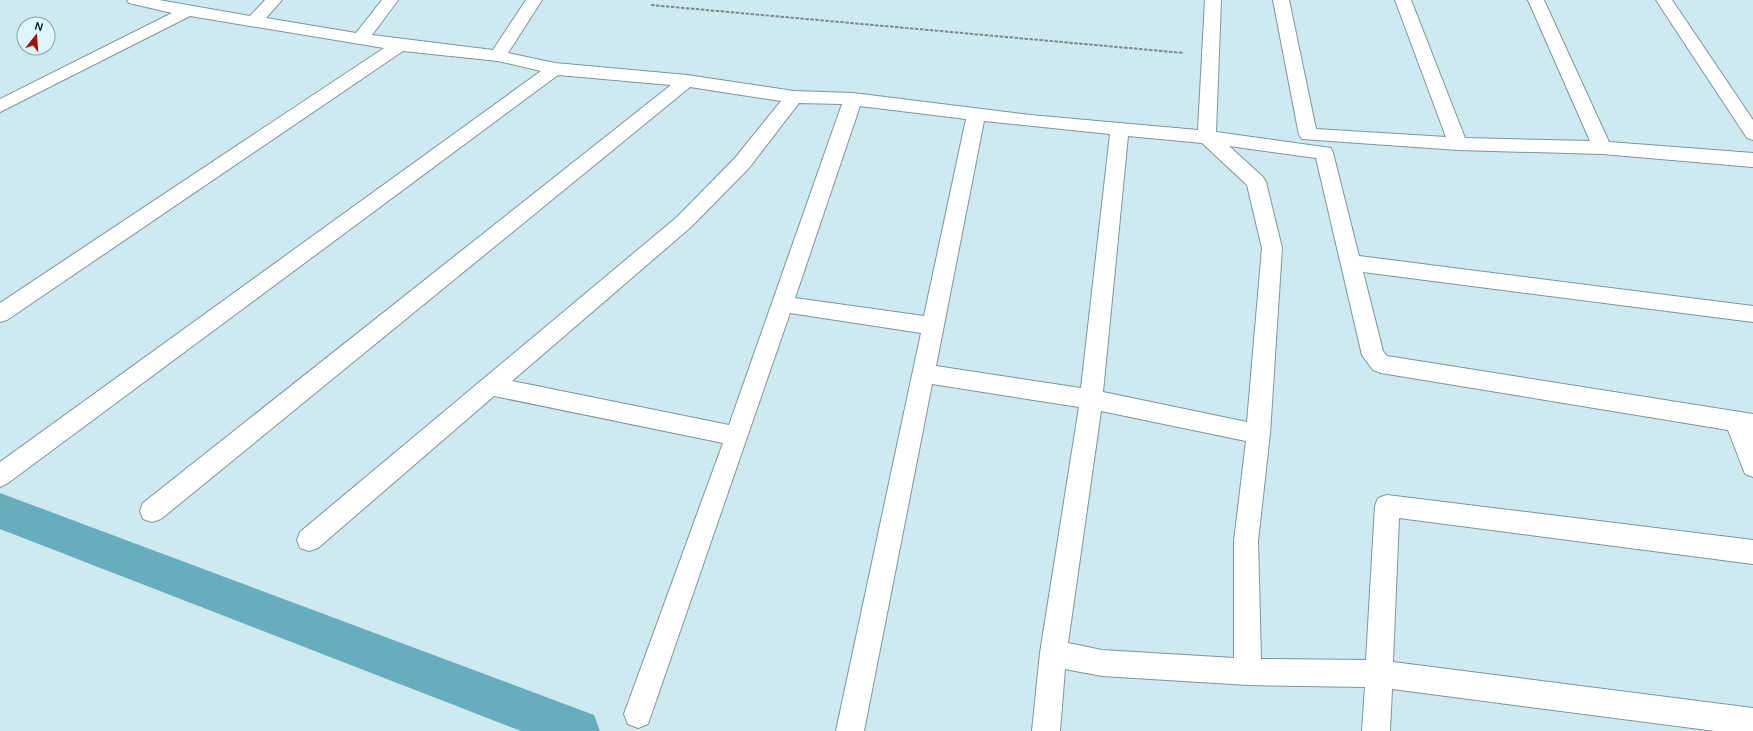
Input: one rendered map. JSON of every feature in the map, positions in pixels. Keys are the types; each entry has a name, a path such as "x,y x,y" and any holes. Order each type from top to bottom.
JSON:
{"street":[{"path":"135,0 188,11 360,39 498,56 555,69 687,81 794,97 853,100 976,115 1120,130 1207,137 1324,153 1373,355 1382,364 1744,423 1753,467"},
{"path":"254,21 274,0"},
{"path":"360,39 390,0"},
{"path":"498,56 534,0"},
{"path":"1213,0 1207,137 1256,182 1272,248 1258,434 1246,540 1248,672"},
{"path":"1281,0 1308,135 1458,144 1602,148 1753,160"},
{"path":"1403,0 1458,144"},
{"path":"1536,0 1602,148"},
{"path":"1664,0 1753,134"},
{"path":"0,106 188,11"},
{"path":"0,314 400,45"},
{"path":"0,476 555,69"},
{"path":"152,511 687,81"},
{"path":"309,540 684,222 742,163 794,97"},
{"path":"638,714 738,436 853,100"},
{"path":"850,731 976,115"},
{"path":"1046,731 1053,653 1091,399 1120,130"},
{"path":"1350,263 1753,314"},
{"path":"783,304 933,326"},
{"path":"923,373 1091,399 1258,434"},
{"path":"490,386 738,436"},
{"path":"1376,731 1387,506 1753,552"},
{"path":"1053,653 1102,664 1248,672 1378,674 1753,722"}],"path":[{"path":"651,5 1210,55"}],"waterway":[{"path":"0,511 578,731"}]}
